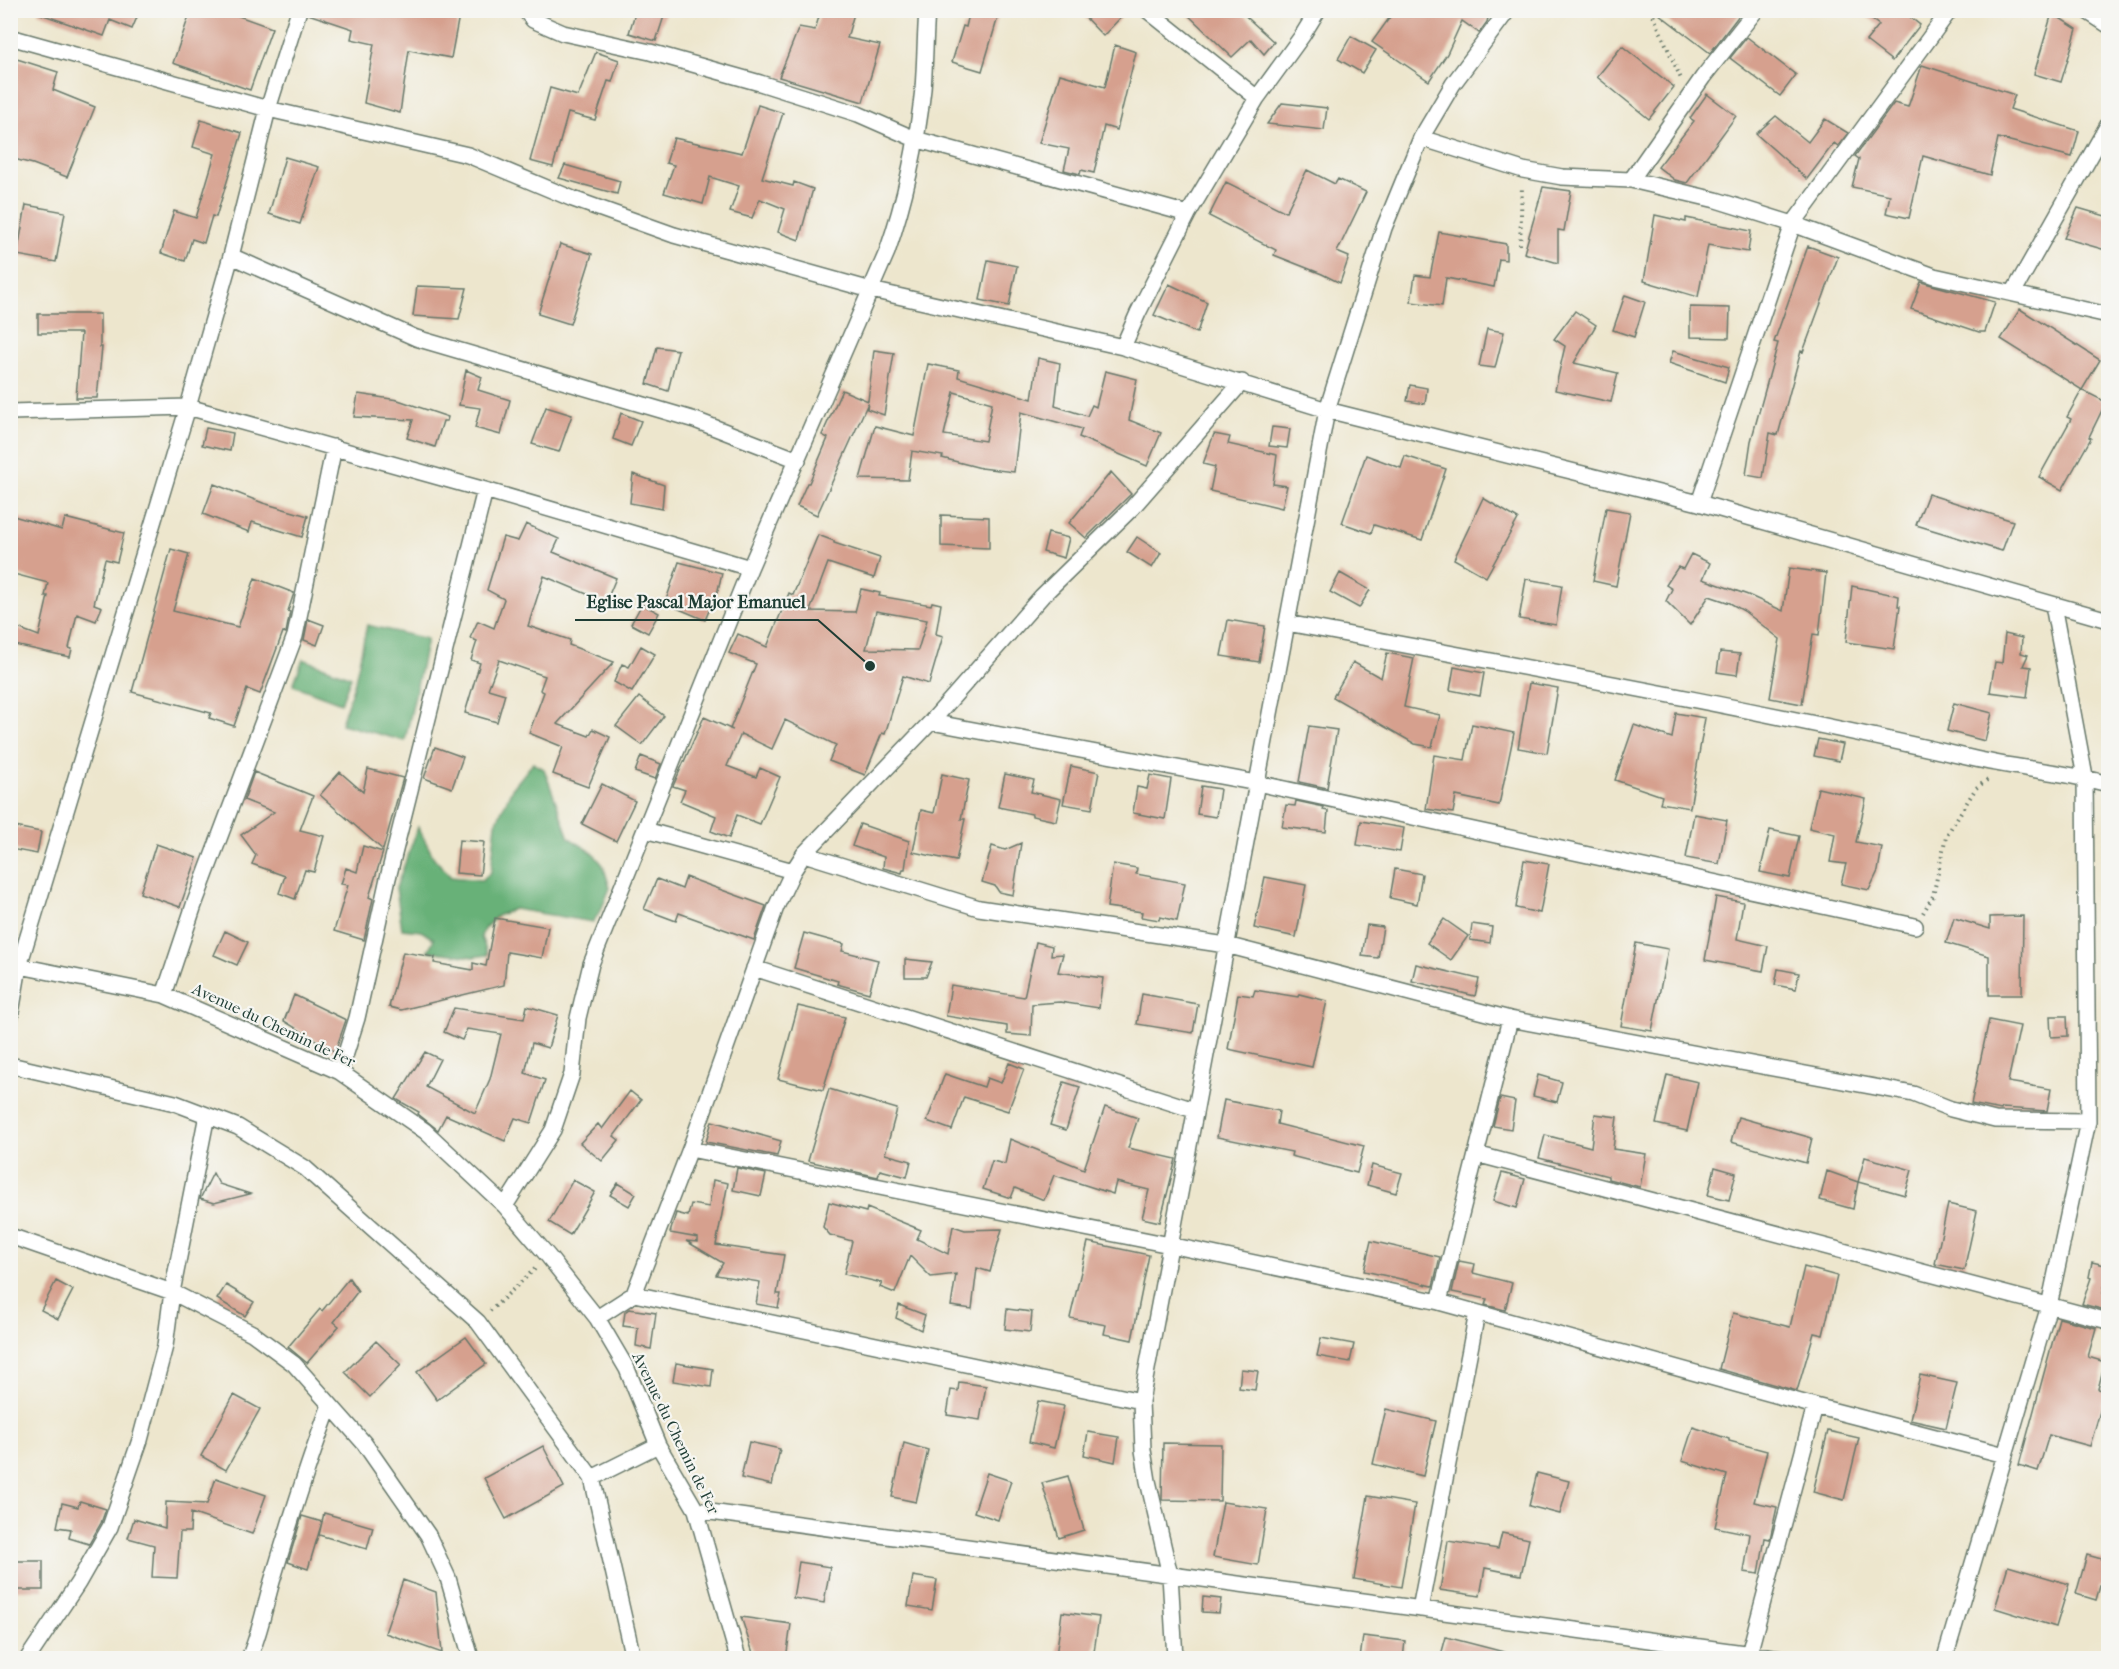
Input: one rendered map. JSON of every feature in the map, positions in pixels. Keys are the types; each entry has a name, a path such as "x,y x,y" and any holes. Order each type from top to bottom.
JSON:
{"street":[{"path":"10,1019 15,965 188,407 231,256 268,109 299,10"},
{"path":"525,10 533,20 562,33 650,52 760,83 858,114 915,139 1188,214"},
{"path":"505,1206 553,1130 572,1074 578,1018 591,964 750,568 871,290 899,216 923,89 927,10"},
{"path":"1147,10 1257,98"},
{"path":"1123,347 1188,214 1257,98 1318,10"},
{"path":"1175,1659 1170,1575 1148,1481 1143,1450 1140,1401 1327,410 1384,228 1421,138 1453,84 1508,10"},
{"path":"1631,180 1721,53 1756,10"},
{"path":"1699,504 1792,224 1950,10"},
{"path":"2085,10 2109,25"},
{"path":"10,37 268,109 468,155 573,199 674,235 871,290 1123,347 1327,410 1699,504 2109,620"},
{"path":"2013,293 2109,125"},
{"path":"1421,138 1523,170 1562,177 1631,180 1716,200 1792,224 1934,276 2109,315"},
{"path":"231,256 416,338 695,420 798,460"},
{"path":"597,1317 634,1294 690,1149 776,907 804,854 931,722 1042,596 1132,508 1242,382"},
{"path":"12,416 188,407 485,490 750,568"},
{"path":"164,995 194,905 295,636 334,447"},
{"path":"340,1072 357,1018 388,878 485,490"},
{"path":"1945,1659 2049,1306 2088,1121 2085,777 2053,605"},
{"path":"1287,623 1811,722 2006,766 2085,777 2109,784"},
{"path":"931,722 1257,783 1915,926"},
{"path":"645,830 793,871"},
{"path":"804,854 979,908 1226,945 1510,1019 1913,1094 1951,1109 1995,1120 2088,1121"},
{"name":"Avenue du Chemin de Fer","path":"15,965 164,995 340,1072 425,1131 505,1206 597,1317 627,1369 658,1445 696,1510 738,1659"},
{"path":"754,968 1194,1110"},
{"path":"1439,1302 1510,1019"},
{"path":"10,1065 175,1103 238,1127 305,1168 478,1322 592,1478 633,1659"},
{"path":"28,1659 78,1583 110,1527 140,1440 165,1346 172,1292 207,1115"},
{"path":"690,1149 1170,1245 1439,1302 1815,1406 2005,1455"},
{"path":"1476,1154 2109,1321"},
{"path":"10,1236 172,1292 252,1333 294,1364 364,1443 428,1535 448,1578 471,1659"},
{"path":"634,1294 1140,1401"},
{"path":"1420,1609 1477,1312"},
{"path":"249,1659 257,1639 303,1478 330,1405"},
{"path":"1749,1654 1815,1406"},
{"path":"592,1478 658,1445"},
{"path":"696,1510 1781,1659"}],"path":[{"path":"1651,10 1683,85 1691,95"},
{"path":"1520,245 1523,170"},
{"path":"1915,926 1933,896 1946,836 1976,788 2006,766"},
{"path":"478,1322 548,1256"}],"green space":[{"path":"367,625 427,639 405,741 341,724 355,681"},
{"path":"303,659 351,677 341,703 293,685"},
{"path":"533,763 544,769 569,838 592,852 603,865 610,888 601,910 593,922 514,909 497,916 484,929 481,937 488,955 473,957 428,951 434,939 421,931 402,929 396,888 418,827 434,858 451,877 482,880 491,872 496,823 512,789"}],"building":[{"path":"39,10 140,10 132,29 110,20 104,36 38,13"},
{"path":"191,10 222,10 272,28 250,90 173,63"},
{"path":"308,10 460,10 451,58 409,50 400,113 364,103 374,44 351,39 353,29 308,14"},
{"path":"636,10 666,10 656,41 629,33"},
{"path":"821,10 855,10 847,38 880,45 863,102 779,77 799,27 815,30"},
{"path":"970,10 1000,10 982,71 952,62"},
{"path":"1078,10 1128,10 1103,36"},
{"path":"1183,10 1239,10 1274,42 1264,54 1251,39 1232,57"},
{"path":"1395,10 1490,10 1487,22 1479,33 1462,21 1447,54 1429,81 1372,42"},
{"path":"1654,10 1743,10 1710,53"},
{"path":"1858,10 1901,10 1920,25 1892,61 1866,41 1879,25"},
{"path":"2052,13 2077,29 2061,82 2034,74"},
{"path":"1351,36 1376,50 1362,73 1338,59"},
{"path":"1747,37 1796,75 1780,96 1730,58"},
{"path":"1115,45 1136,52 1117,130 1104,126 1094,173 1081,170 1080,174 1064,170 1069,149 1039,143 1060,74 1105,87"},
{"path":"1622,46 1674,87 1649,119 1597,77"},
{"path":"596,52 619,60 612,82 608,81 595,120 568,113 553,167 530,161 550,88 578,96"},
{"path":"17,59 58,72 53,90 95,107 67,177 10,158 10,80"},
{"path":"1922,65 2015,95 2010,109 2079,131 2072,157 1998,138 1990,175 1923,156 1909,218 1886,213 1890,195 1852,187 1859,159 1855,156 1894,103 1908,107"},
{"path":"1707,94 1736,116 1687,183 1675,180 1658,167 1694,121 1690,118"},
{"path":"1282,103 1327,108 1324,130 1267,124"},
{"path":"758,105 783,113 762,178 793,186 794,182 813,189 799,240 778,232 785,209 760,199 752,218 730,212 739,186 710,177 703,204 664,193 674,165 666,163 674,138 742,153"},
{"path":"1776,116 1808,142 1825,119 1848,133 1838,146 1834,143 1807,179 1756,134"},
{"path":"201,120 242,133 216,217 212,216 204,243 192,239 185,261 161,253 174,211 196,218 215,154 193,147"},
{"path":"285,157 319,167 300,224 269,214"},
{"path":"565,165 620,181 617,194 559,178"},
{"path":"1307,170 1335,184 1338,179 1366,192 1337,252 1349,257 1340,283 1274,255 1276,250 1209,216 1226,182 1286,212"},
{"path":"1543,187 1571,191 1564,231 1558,230 1558,263 1524,253"},
{"path":"26,205 65,212 56,262 17,255"},
{"path":"2078,208 2109,217 2109,251 2064,238"},
{"path":"1655,215 1686,222 1686,218 1751,231 1748,252 1708,245 1698,297 1644,281"},
{"path":"1439,232 1506,244 1506,260 1499,259 1494,287 1446,278 1442,306 1411,302 1415,275 1430,277"},
{"path":"560,244 592,254 570,324 538,314"},
{"path":"1808,246 1838,257 1803,352 1801,351 1778,435 1770,433 1763,478 1746,475 1751,441 1778,343 1774,342"},
{"path":"988,260 1017,266 1009,306 980,300"},
{"path":"1921,282 1995,302 1985,332 1911,309"},
{"path":"1169,284 1207,302 1197,333 1154,315"},
{"path":"417,286 467,288 459,319 413,316"},
{"path":"1625,295 1645,302 1634,337 1613,330"},
{"path":"1690,307 1730,308 1729,338 1690,337"},
{"path":"2020,309 2100,360 2082,390 2001,339"},
{"path":"1575,311 1596,325 1574,363 1618,373 1611,402 1555,390 1565,346 1554,339"},
{"path":"38,314 100,314 100,347 102,347 97,398 76,398 81,333 38,333"},
{"path":"1487,329 1504,332 1495,368 1479,366"},
{"path":"657,347 678,350 668,391 647,384"},
{"path":"874,350 894,353 884,415 867,409 868,403 817,515 797,506 828,438 822,435 842,390 868,401"},
{"path":"1673,351 1729,367 1725,382 1669,363"},
{"path":"1038,358 1060,363 1055,406 1087,416 1092,405 1096,407 1105,371 1137,379 1129,420 1161,433 1147,466 1079,437 1082,429 1021,412 1014,472 981,468 942,458 943,456 912,451 908,480 860,479 875,426 914,436 928,364 959,370 958,377 1032,399","holes":["954,392 992,403 985,441 944,435"]},
{"path":"466,370 482,377 478,390 510,400 501,435 475,428 480,408 459,405"},
{"path":"1410,385 1427,388 1425,404 1407,401"},
{"path":"2082,390 2106,402 2089,437 2091,438 2062,490 2039,477 2071,419 2067,417"},
{"path":"358,394 398,400 448,417 447,421 443,421 435,447 407,438 413,420 354,417"},
{"path":"546,407 572,415 559,452 532,444"},
{"path":"621,413 641,421 631,446 613,439"},
{"path":"1272,427 1290,429 1287,448 1269,446"},
{"path":"206,428 233,433 230,451 202,445"},
{"path":"1214,434 1230,437 1228,444 1277,455 1273,484 1287,486 1282,508 1210,491 1215,467 1203,464"},
{"path":"1366,455 1401,468 1405,456 1446,469 1422,540 1374,525 1371,533 1342,523"},
{"path":"1111,472 1131,494 1086,538 1069,523"},
{"path":"633,474 664,485 662,509 630,503"},
{"path":"214,484 263,503 308,516 302,537 252,522 249,532 203,514"},
{"path":"1928,494 2013,521 2002,551 1916,525"},
{"path":"1483,498 1518,519 1486,577 1454,559"},
{"path":"1606,508 1630,512 1616,586 1593,581"},
{"path":"10,515 62,530 65,518 124,533 117,562 105,559 94,604 102,607 96,621 77,614 69,648 72,649 70,657 10,644 10,625 39,636 48,596 45,596 48,583 10,573"},
{"path":"941,515 989,517 989,548 941,546"},
{"path":"526,524 559,539 553,552 616,578 606,602 544,576 528,626 570,640 569,645 614,662 557,724 589,736 593,729 610,737 588,787 553,774 563,747 529,733 544,692 540,690 545,676 499,660 488,689 505,694 497,722 465,713 480,663 471,660 477,641 470,638 478,621 494,628 504,599 487,590 503,537 518,541"},
{"path":"1048,533 1069,538 1064,558 1043,552"},
{"path":"818,535 834,543 880,558 874,578 828,563 810,611 855,612 861,589 880,593 879,596 931,605 932,602 941,604 936,634 943,636 929,684 903,676 885,734 882,733 865,775 829,761 836,745 785,720 772,749 741,734 727,766 756,777 760,768 780,777 760,824 737,815 729,838 711,831 716,816 680,801 685,790 673,786 704,717 730,729 756,664 729,653 738,634 767,647 789,593 793,595","holes":["876,611 927,620 918,650 866,649"]},
{"path":"1137,537 1161,553 1152,568 1127,552"},
{"path":"171,549 189,554 173,611 238,627 255,578 294,593 288,611 290,612 286,633 283,632 260,694 247,689 234,726 209,718 211,713 132,692"},
{"path":"1691,554 1710,563 1703,579 1748,595 1783,611 1789,568 1826,573 1819,635 1813,634 1802,704 1770,698 1780,639 1744,611 1730,603 1709,596 1690,625 1666,601 1672,589 1666,585 1678,567 1683,569"},
{"path":"679,562 722,573 718,590 705,620 665,603"},
{"path":"1340,573 1370,590 1359,608 1330,592"},
{"path":"1526,579 1562,585 1556,625 1519,619"},
{"path":"1852,586 1899,596 1898,606 1900,606 1894,649 1846,642"},
{"path":"642,604 659,613 648,633 631,624"},
{"path":"308,619 324,625 317,645 304,640"},
{"path":"1228,620 1265,626 1259,662 1221,656"},
{"path":"2005,634 2022,638 2021,653 2028,655 2023,666 2031,667 2027,697 1990,692 1995,662 2002,663"},
{"path":"641,646 655,654 632,692 614,682 622,664 629,667"},
{"path":"1720,652 1740,654 1737,675 1717,672"},
{"path":"1387,653 1414,658 1404,707 1440,715 1432,747 1415,744 1333,697 1353,662 1381,678"},
{"path":"1454,667 1484,673 1480,696 1450,690"},
{"path":"1529,683 1558,688 1547,753 1518,748"},
{"path":"639,697 664,716 642,745 616,726"},
{"path":"1954,703 1992,713 1985,741 1947,731"},
{"path":"1676,713 1705,718 1690,808 1660,803 1662,796 1615,780 1634,725 1672,738"},
{"path":"1472,724 1514,733 1499,805 1456,796 1453,813 1426,809 1434,755 1465,760"},
{"path":"1309,726 1337,730 1327,788 1299,782"},
{"path":"1818,739 1843,744 1839,761 1814,756"},
{"path":"435,747 463,757 452,788 424,778"},
{"path":"641,756 661,764 655,779 635,772"},
{"path":"1071,766 1099,772 1092,809 1063,804"},
{"path":"368,769 403,778 383,850 320,795 340,772 363,792"},
{"path":"254,772 313,796 300,830 324,836 314,872 305,870 295,899 279,893 285,876 252,864 256,855 241,835 274,812 244,800"},
{"path":"942,774 969,780 961,819 965,819 956,861 913,852 921,810 934,813"},
{"path":"1005,774 1034,780 1031,792 1061,799 1056,821 998,807"},
{"path":"1150,775 1171,779 1165,819 1133,813 1137,787 1147,789"},
{"path":"602,784 635,801 616,841 582,824"},
{"path":"1201,786 1220,789 1216,817 1197,814"},
{"path":"1818,788 1866,799 1856,842 1882,847 1878,871 1869,890 1841,884 1846,864 1830,862 1835,834 1809,828"},
{"path":"1296,801 1324,807 1323,810 1328,811 1326,832 1282,827 1286,805 1295,806"},
{"path":"1694,814 1727,820 1719,864 1686,858"},
{"path":"1361,821 1404,828 1400,852 1357,845"},
{"path":"860,824 909,841 905,869 902,873 883,868 884,857 852,846"},
{"path":"10,826 41,832 37,854 10,849"},
{"path":"1770,830 1799,836 1790,878 1760,872"},
{"path":"459,840 484,842 480,875 456,873"},
{"path":"1021,843 1013,895 999,892 995,886 982,882 992,846 1005,850"},
{"path":"156,844 197,858 180,907 140,893"},
{"path":"363,846 383,852 369,897 373,899 364,940 334,931 348,885 341,884 346,868 357,872"},
{"path":"1524,860 1549,864 1540,913 1516,908"},
{"path":"1113,864 1137,868 1136,874 1185,883 1177,921 1160,917 1159,920 1141,917 1142,912 1107,907"},
{"path":"1395,869 1422,874 1417,904 1390,898"},
{"path":"686,877 766,906 754,940 679,913 676,921 644,909 657,879 682,889"},
{"path":"1265,877 1306,885 1296,937 1254,928"},
{"path":"1716,897 1743,902 1737,939 1768,946 1763,971 1705,960"},
{"path":"2023,916 2022,995 1989,995 1989,956 1946,943 1954,918 1990,929 1990,917"},
{"path":"495,918 548,927 542,958 507,952 504,985 401,1010 389,1007 403,952 435,957 434,963 473,970 473,963 486,966"},
{"path":"1444,919 1468,936 1451,960 1427,943"},
{"path":"1472,924 1492,927 1490,943 1470,940"},
{"path":"1367,925 1383,927 1378,958 1362,956"},
{"path":"225,931 248,942 237,965 214,955"},
{"path":"804,933 844,944 842,951 878,960 869,993 794,968"},
{"path":"1036,942 1052,946 1051,955 1063,954 1058,972 1103,978 1099,1008 1060,1002 1032,1004 1031,1036 1007,1034 1007,1026 946,1016 951,985 1024,997"},
{"path":"1636,943 1668,949 1652,1031 1621,1026"},
{"path":"905,959 932,962 926,977 905,977"},
{"path":"1416,964 1479,979 1475,996 1412,981"},
{"path":"1778,969 1799,973 1796,989 1775,985"},
{"path":"1255,990 1298,997 1299,994 1327,1001 1312,1067 1228,1049 1238,994 1253,996"},
{"path":"1142,994 1198,1004 1193,1033 1137,1024"},
{"path":"294,995 346,1020 335,1052 284,1021"},
{"path":"527,1006 558,1015 548,1048 532,1043 525,1073 545,1080 531,1123 515,1118 505,1141 446,1115 438,1130 418,1114 419,1112 396,1099 425,1052 440,1059 426,1087 475,1113 490,1079 501,1034 467,1029 462,1040 444,1032 454,1008 524,1019"},
{"path":"798,1006 845,1017 823,1090 778,1079"},
{"path":"2050,1016 2067,1016 2068,1036 2051,1037"},
{"path":"1989,1020 2020,1026 2008,1082 2051,1089 2047,1111 2002,1108 2001,1110 1971,1104"},
{"path":"1009,1063 1024,1069 1008,1111 964,1097 952,1130 927,1121 945,1074 984,1087 987,1078 1001,1083"},
{"path":"1538,1075 1562,1082 1557,1102 1533,1096"},
{"path":"1667,1075 1698,1082 1687,1131 1656,1124"},
{"path":"1064,1082 1080,1087 1066,1130 1050,1125"},
{"path":"829,1089 897,1109 885,1154 911,1161 907,1177 880,1170 878,1177 808,1161"},
{"path":"630,1091 641,1100 614,1136 619,1140 602,1161 580,1143 598,1124 602,1129"},
{"path":"1500,1098 1515,1101 1511,1129 1493,1126"},
{"path":"1224,1100 1279,1111 1277,1124 1364,1146 1357,1173 1291,1156 1292,1152 1217,1137"},
{"path":"1105,1107 1138,1118 1128,1148 1176,1159 1160,1222 1142,1218 1149,1190 1116,1182 1113,1194 1054,1175 1044,1200 1015,1188 1011,1198 983,1189 992,1161 1005,1164 1010,1139 1084,1169"},
{"path":"1595,1114 1617,1117 1613,1149 1646,1154 1640,1187 1539,1158 1545,1135 1591,1147"},
{"path":"1738,1117 1812,1138 1806,1163 1731,1142"},
{"path":"712,1121 781,1141 777,1156 706,1142"},
{"path":"1865,1157 1912,1170 1905,1195 1858,1182"},
{"path":"1372,1165 1402,1173 1396,1193 1367,1185"},
{"path":"1715,1167 1736,1173 1729,1200 1708,1195"},
{"path":"737,1168 766,1174 761,1196 733,1190"},
{"path":"1827,1171 1858,1182 1853,1209 1820,1200"},
{"path":"213,1173 219,1184 250,1194 214,1203 200,1199"},
{"path":"1502,1173 1525,1179 1517,1208 1493,1201"},
{"path":"573,1180 595,1192 570,1235 549,1222"},
{"path":"713,1180 728,1183 716,1245 784,1255 777,1294 781,1294 778,1308 756,1304 760,1282 716,1275 723,1263 686,1241 698,1242 698,1238 670,1233 676,1213 688,1216 691,1204 709,1207"},
{"path":"618,1183 636,1194 629,1206 610,1195"},
{"path":"829,1202 866,1212 867,1208 921,1230 917,1239 948,1254 953,1226 965,1230 1002,1229 990,1272 977,1268 972,1309 951,1306 956,1274 931,1277 910,1256 895,1293 880,1287 882,1283 844,1274 852,1241 830,1235 823,1227"},
{"path":"1948,1204 1977,1211 1964,1270 1935,1264"},
{"path":"1371,1241 1440,1257 1433,1286 1364,1271"},
{"path":"1088,1242 1149,1255 1132,1340 1104,1334 1106,1325 1070,1318"},
{"path":"1459,1261 1475,1264 1473,1273 1512,1283 1505,1310 1485,1305 1487,1299 1452,1292"},
{"path":"2092,1262 2109,1266 2103,1293 2109,1295 2109,1311 2082,1304 2091,1278 2089,1277"},
{"path":"1804,1267 1837,1276 1823,1335 1814,1333 1797,1391 1719,1369 1733,1313 1790,1327"},
{"path":"349,1278 358,1291 334,1322 339,1326 307,1363 288,1347"},
{"path":"56,1281 73,1290 58,1319 41,1310"},
{"path":"226,1285 254,1302 245,1316 217,1299"},
{"path":"899,1305 925,1315 921,1330 896,1318"},
{"path":"629,1309 656,1313 651,1349 636,1346 638,1328 623,1326 625,1312"},
{"path":"1007,1309 1032,1312 1030,1332 1005,1329"},
{"path":"2059,1318 2096,1328 2088,1357 2105,1362 2098,1389 2106,1391 2090,1446 2049,1435 2038,1471 2019,1465"},
{"path":"466,1337 486,1364 437,1400 417,1372"},
{"path":"1321,1338 1354,1344 1350,1362 1317,1356"},
{"path":"376,1341 401,1365 370,1397 345,1372"},
{"path":"676,1363 713,1369 711,1387 673,1381"},
{"path":"1241,1369 1258,1371 1255,1390 1239,1388"},
{"path":"1920,1375 1957,1383 1946,1428 1910,1420"},
{"path":"959,1382 986,1386 980,1420 947,1415 951,1390 958,1391"},
{"path":"234,1395 260,1409 226,1470 201,1456"},
{"path":"1038,1401 1064,1406 1054,1448 1029,1442"},
{"path":"1386,1409 1436,1421 1423,1476 1373,1464"},
{"path":"1693,1427 1729,1439 1729,1441 1767,1451 1754,1502 1777,1507 1770,1539 1765,1538 1759,1574 1744,1572 1750,1534 1715,1527 1727,1475 1682,1461"},
{"path":"1828,1431 1859,1438 1844,1500 1813,1492"},
{"path":"1088,1432 1119,1437 1115,1462 1084,1455"},
{"path":"749,1442 780,1449 772,1485 741,1478"},
{"path":"904,1443 928,1450 916,1502 892,1497"},
{"path":"1163,1443 1221,1444 1220,1501 1162,1500"},
{"path":"543,1446 564,1487 506,1519 484,1478"},
{"path":"987,1473 1011,1481 998,1520 974,1512"},
{"path":"1537,1473 1569,1481 1560,1514 1529,1506"},
{"path":"1068,1476 1084,1530 1059,1538 1042,1483"},
{"path":"216,1478 266,1495 252,1534 191,1513 190,1532 180,1532 177,1578 152,1577 154,1545 128,1538 134,1519 165,1528 166,1502 207,1504"},
{"path":"1368,1496 1415,1504 1401,1587 1354,1579"},
{"path":"80,1501 106,1509 89,1544 69,1538 71,1529 57,1527 62,1503 78,1507"},
{"path":"1223,1502 1267,1509 1258,1565 1213,1557"},
{"path":"324,1513 373,1527 367,1549 319,1535"},
{"path":"302,1516 322,1522 308,1569 288,1562"},
{"path":"1502,1533 1529,1539 1521,1575 1485,1568 1480,1596 1440,1590 1448,1541 1498,1549"},
{"path":"2087,1555 2109,1561 2109,1589 2100,1586 2096,1600 2076,1594"},
{"path":"10,1561 43,1561 43,1590 10,1590"},
{"path":"799,1562 830,1567 824,1603 793,1598"},
{"path":"2008,1566 2069,1584 2056,1627 1995,1608"},
{"path":"913,1576 937,1580 932,1610 908,1606"},
{"path":"403,1580 436,1592 442,1653 385,1633"},
{"path":"1203,1597 1221,1599 1219,1613 1202,1612"},
{"path":"1062,1612 1099,1617 1093,1659 1056,1656"},
{"path":"741,1617 791,1624 786,1659 755,1659"},
{"path":"1363,1636 1405,1641 1403,1659 1360,1659"},
{"path":"1446,1637 1508,1653 1508,1659 1440,1659"}],"place":[{"name":"Eglise Pascal Major Emanuel","path":"870,666"}]}
